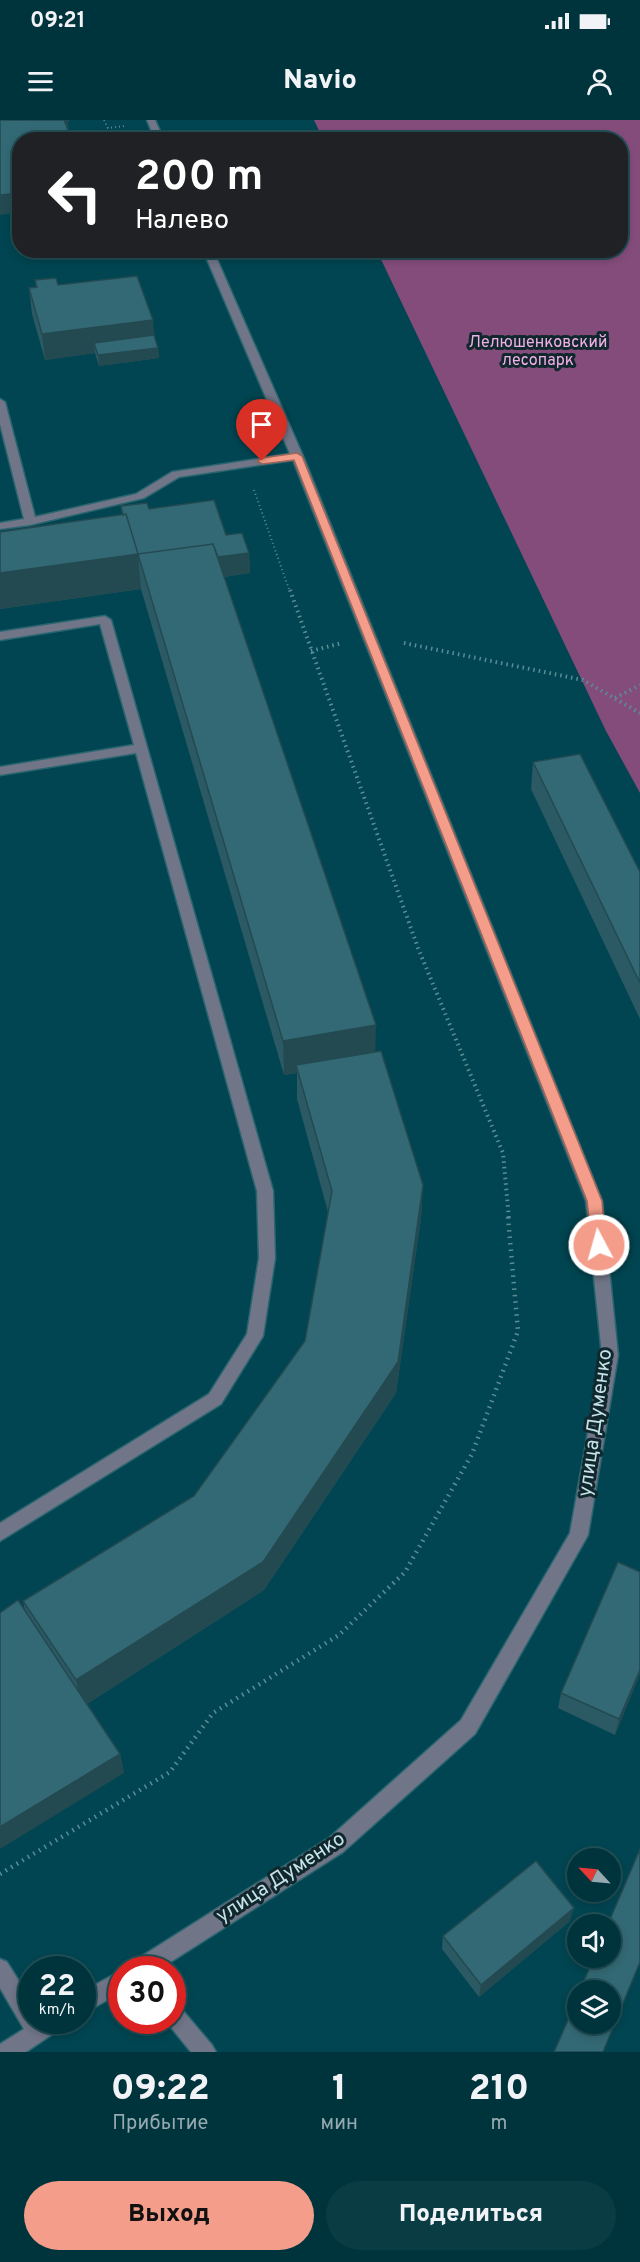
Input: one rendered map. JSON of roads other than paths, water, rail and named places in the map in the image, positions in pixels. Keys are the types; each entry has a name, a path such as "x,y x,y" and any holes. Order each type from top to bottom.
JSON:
{"street":[{"name":"улица Думенко","path":"160,1956 336,1845 468,1727 579,1535 610,1354 594,1201 297,456 211,258"},
{"path":"0,402 30,522"},
{"path":"0,526 30,522 140,496 176,474 297,456"},
{"path":"0,636 105,620 266,1191 267,1258 255,1336 214,1399 0,1533"},
{"path":"0,771 141,748"},
{"path":"0,1969 18,1999"},
{"path":"186,2030 205,2052"},
{"path":"7,2052 35,2034"}],"park label":[{"name":"Лелюшенковский лесопарк","path":"538,352"}]}
